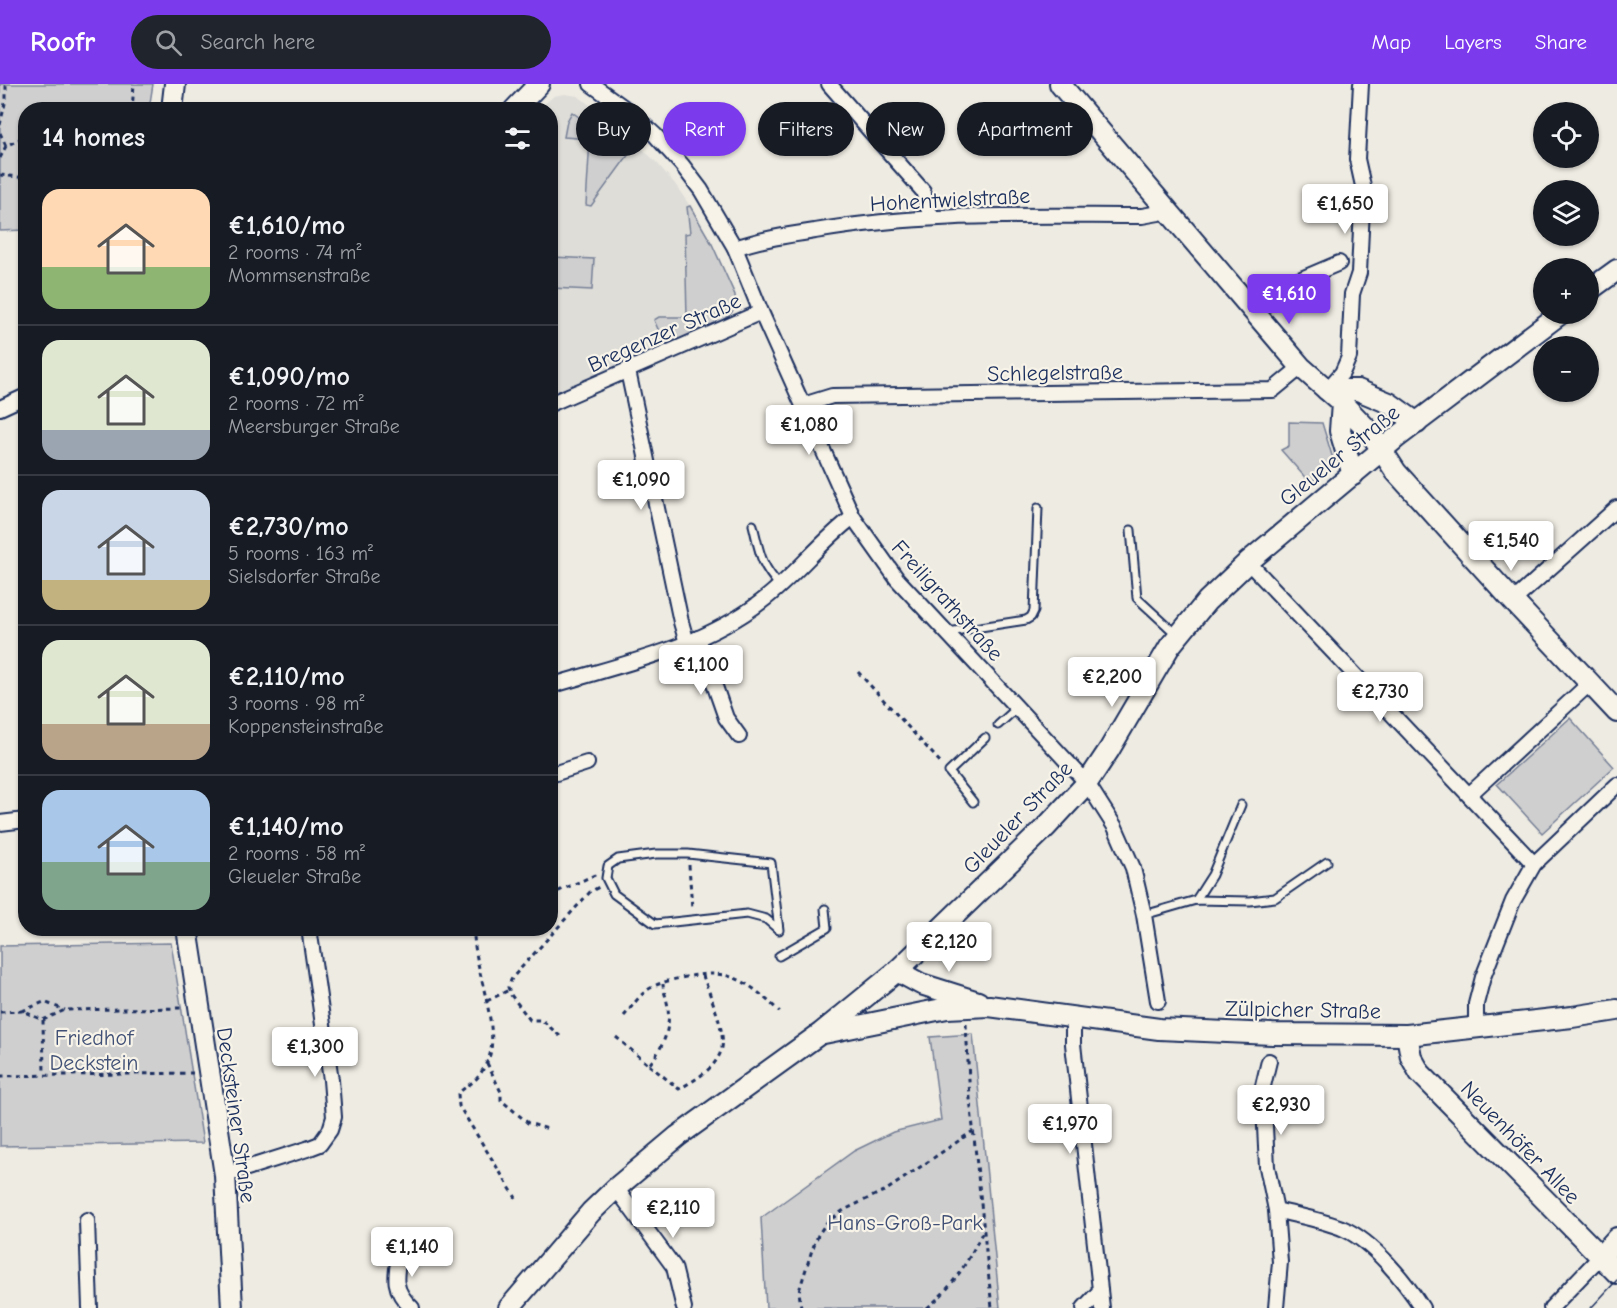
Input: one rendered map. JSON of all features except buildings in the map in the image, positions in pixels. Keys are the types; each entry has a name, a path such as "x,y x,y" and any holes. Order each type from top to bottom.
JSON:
{"street":[{"path":"173,102 176,84"},
{"path":"522,102 539,84"},
{"name":"Freiligrathstraße","path":"591,84 630,112 656,135 701,190 735,248 761,312 853,517 897,579 1087,783 1115,827 1133,868 1144,915 1158,1001"},
{"path":"829,84 922,191 931,217"},
{"path":"1060,84 1300,368 1342,403 1370,432 1396,472 1617,712"},
{"path":"1327,390 1342,373 1349,357 1352,294 1359,273 1363,186 1357,159 1361,84"},
{"name":"Hohentwielstraße","path":"735,248 758,240 831,228 931,217 1142,216 1167,209"},
{"path":"1245,303 1339,263"},
{"path":"1599,283 1617,270"},
{"name":"Bregenzer Straße","path":"558,401 761,312"},
{"name":"Gleueler Straße","path":"509,1308 591,1212 616,1188 678,1136 821,1033 897,971 1047,826 1087,783 1178,636 1207,601 1248,562 1381,451 1547,324"},
{"name":"Schlegelstraße","path":"803,405 832,396 1274,390 1300,368"},
{"path":"628,371 681,622 693,641 726,718 739,736"},
{"path":"1327,390 1358,390 1389,403 1417,423"},
{"path":"0,408 18,400"},
{"path":"1342,403 1340,430 1353,475"},
{"path":"1513,601 1617,508"},
{"path":"558,683 693,641 745,613 780,586 853,517"},
{"path":"1248,562 1534,864"},
{"path":"1470,794 1589,684"},
{"path":"558,772 587,763"},
{"path":"1476,1029 1476,1004 1482,977 1513,901 1534,864 1617,785"},
{"path":"0,824 18,821"},
{"name":"Decksteiner Straße","path":"188,936 225,1175 232,1308"},
{"path":"225,1175 320,1144 330,1130 334,1118 331,1080 310,936"},
{"name":"Zülpicher Straße","path":"897,971 921,984 989,1006"},
{"name":"Zülpicher Straße","path":"821,1033 947,1008 989,1006 1159,1029 1272,1034 1407,1035 1476,1029 1617,1010"},
{"path":"1073,1017 1102,1308"},
{"name":"Neuenhöfer Allee","path":"1407,1035 1411,1057 1420,1073 1617,1273"},
{"path":"1269,1061 1263,1086 1264,1125 1267,1167 1276,1210 1280,1262 1276,1308"},
{"path":"616,1188 674,1267 684,1308"},
{"path":"1276,1210 1353,1234 1380,1257 1422,1308"},
{"path":"87,1220 90,1308"},
{"path":"1551,1308 1617,1238"},
{"path":"400,1252 396,1283 399,1294 412,1308"},
{"path":"1084,1308 1100,1291"}],"lane":[{"path":"948,632 1026,620 1031,617 1034,611 1038,508"},
{"path":"753,525 767,572 780,586"},
{"path":"1131,530 1137,598 1178,636"},
{"path":"999,725 1017,708"},
{"path":"973,802 949,772 985,738"},
{"path":"1196,900 1212,875 1241,804"},
{"path":"688,854 771,863 779,930 766,919 747,914 656,924 614,894 606,878 608,866 624,857 688,854"},
{"path":"1144,915 1196,900 1250,901 1275,898 1327,862"},
{"path":"779,956 827,928 825,909"}],"path":[{"path":"0,126 6,99 6,84"},
{"path":"133,102 134,84"},
{"path":"0,133 6,146"},
{"path":"0,158 6,146 18,140"},
{"path":"0,175 18,177"},
{"path":"858,672 949,772"},
{"path":"688,854 693,920"},
{"path":"558,892 608,870"},
{"path":"558,927 590,892 608,882"},
{"path":"474,936 474,948 487,1002 491,1044 487,1062 476,1080 465,1086 458,1094 459,1106 516,1198"},
{"path":"550,936 512,978 508,987 530,1020 542,1020 560,1036"},
{"path":"616,1037 679,1089 711,1068 722,1050 721,1030 702,973"},
{"path":"624,1016 646,991 702,973 723,973 747,983 780,1012"},
{"path":"649,1065 662,1048 667,1032 669,1017 663,984"},
{"path":"487,1002 509,990"},
{"path":"0,1012 22,1011 44,1002 65,1010 199,1008"},
{"path":"965,1007 983,1232 992,1308"},
{"path":"22,1011 43,1020 65,1010"},
{"path":"43,1020 44,1074"},
{"path":"487,1062 501,1092 501,1100 528,1123 548,1129"},
{"path":"0,1076 208,1072"},
{"path":"801,1308 799,1291 818,1235 827,1222 844,1210 888,1189 974,1131"},
{"path":"927,1308 943,1295 957,1276 983,1232"}],"shaded area":[{"path":"565,94 578,96 586,102 576,102 576,156 650,156 657,163 690,206 712,244 736,302 734,310 723,321 558,394 558,102 547,102 554,96"}],"green space":[{"path":"0,84 153,84 150,102 18,102 18,230 0,231"},
{"path":"572,112 576,115 576,138 564,137 567,121"},
{"path":"589,156 628,156 591,206 586,205"},
{"path":"690,206 712,244 735,295 735,306 730,315 723,320 666,347 654,320 659,317 687,317 685,234 690,233 687,207"},
{"path":"558,257 594,259 592,290 558,288"},
{"path":"1289,422 1322,423 1334,462 1310,483 1281,450 1289,446"},
{"path":"1570,718 1614,767 1542,833 1497,784"},
{"name":"Friedhof Deckstein","path":"171,943 203,1143 0,1146 0,946"},
{"name":"Hans-Groß-Park","path":"973,1034 1000,1308 766,1308 761,1218 854,1151 893,1132 941,1120 930,1037"}],"tram line":[{"path":"1591,1308 1617,1280"}]}
